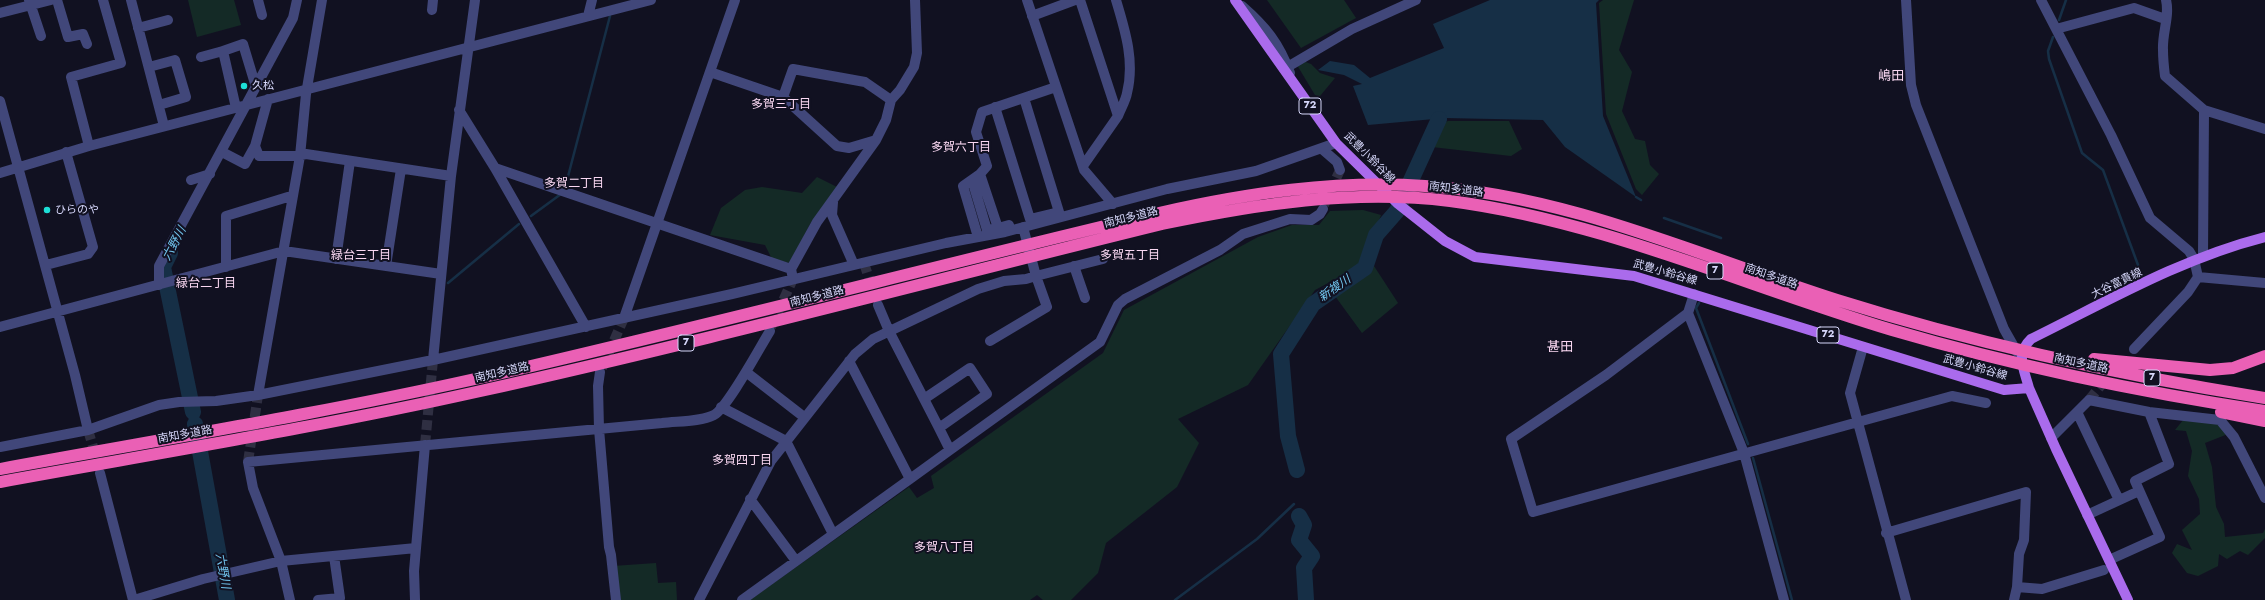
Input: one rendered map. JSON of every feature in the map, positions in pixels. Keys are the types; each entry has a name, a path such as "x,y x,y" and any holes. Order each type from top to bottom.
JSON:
{"highway":[{"name":"南知多道路","path":"0,468 318,410 473,379 699,326 1002,250 1216,200 1282,190 1366,185 1425,186 1464,190 1540,204 1605,222 1836,300 2004,347 2131,375 2265,398"},
{"name":"南知多道路","path":"0,482 314,425 475,392 702,340 1022,259 1213,213 1279,202 1324,198 1417,198 1491,208 1571,226 1629,242 1777,294 1893,330 2015,360 2042,370 2265,411"},
{"path":"2044,357 2056,353 2107,362 2210,370 2233,368 2265,356"},
{"path":"2086,379 2108,390 2265,421"}],"main road":[{"name":"武豊小鈴谷線","path":"1236,0 1286,68 1292,81 1336,143 1397,202 1445,241 1476,256 1622,273 2004,390 2029,388"},
{"name":"大谷富貴線","path":"2015,360 2024,345 2032,339 2199,257 2265,237"},
{"path":"2015,360 2128,600"}],"street":[{"path":"0,13 30,2 51,0"},
{"path":"57,0 68,37 83,34 86,44"},
{"path":"89,146 71,77 120,63 103,0"},
{"path":"131,0 164,126"},
{"path":"258,0 262,15"},
{"path":"162,284 159,266 210,174 224,153 246,106 292,18 297,0"},
{"path":"258,395 284,252 291,196 300,156 308,89 322,0"},
{"path":"433,360 450,176 475,0"},
{"path":"588,16 592,0"},
{"path":"0,173 66,152 468,49 651,0"},
{"path":"624,318 735,0"},
{"path":"792,274 817,222 833,202 876,140 886,120 891,100 908,79 914,68 917,53 915,0"},
{"path":"1027,0 1083,166 1113,204"},
{"path":"1032,16 1075,0"},
{"path":"1080,0 1118,116"},
{"path":"1083,166 1118,116 1128,93 1130,64 1127,36 1116,0"},
{"path":"1286,68 1352,29 1416,0"},
{"path":"1906,0 1911,86 1916,105 2015,360"},
{"path":"2041,0 2111,135 2150,218 2199,257"},
{"path":"2166,0 2169,10 2165,19 2162,50 2165,76 2204,110 2265,129"},
{"path":"30,2 41,36"},
{"path":"2056,29 2134,8 2165,19"},
{"path":"138,28 168,20"},
{"path":"201,57 243,44 256,87"},
{"path":"223,51 236,108"},
{"path":"149,67 175,60 186,97 159,105"},
{"path":"783,97 793,69 865,82 891,100"},
{"path":"710,72 783,97 837,146 849,148 876,140"},
{"path":"978,237 963,186 976,177 987,166 976,132 982,112 1056,86"},
{"path":"976,177 998,228 1059,212 1024,98"},
{"path":"0,100 46,266 88,430"},
{"path":"224,153 244,164 254,146 268,100"},
{"path":"995,107 1030,220"},
{"path":"459,110 496,168 586,327"},
{"path":"2134,350 2188,292 2198,276 2204,110"},
{"path":"0,447 88,430 159,405 179,402 216,401 258,395 433,360 586,327 792,274 854,265 1023,227 1167,189 1256,171 1336,143"},
{"path":"254,146 259,156 300,156 306,154 450,176"},
{"path":"1322,149 1337,162 1340,170"},
{"path":"46,266 88,254 94,247 66,152"},
{"path":"336,259 350,161"},
{"path":"496,168 657,224 792,274"},
{"path":"386,266 401,169"},
{"path":"191,180 210,174"},
{"path":"226,268 226,216 291,196"},
{"path":"833,202 832,215 854,265"},
{"path":"742,600 1100,342 1118,305 1125,300 1220,250 1243,234 1290,219 1312,220 1320,214 1323,209"},
{"path":"990,341 1047,307 1036,276 1023,227"},
{"path":"0,327 284,252 441,274"},
{"path":"699,600 771,461 849,361 873,339 978,289 1004,281 1026,280 1036,276 1103,259"},
{"path":"1074,266 1085,298"},
{"path":"2198,276 2265,283"},
{"path":"1694,294 1688,313 1606,375 1511,439 1533,512 1952,396 1986,403"},
{"path":"878,305 889,331 950,450"},
{"path":"1688,313 1744,453 1784,600"},
{"path":"290,600 281,561 253,488 248,462 599,429 706,417 715,414 721,407 746,372 770,331"},
{"path":"1863,347 1850,393 1886,533 1906,600"},
{"path":"849,361 910,480"},
{"path":"924,399 970,368 987,394 939,428"},
{"path":"600,372 598,386 599,429 609,547 616,600"},
{"path":"746,372 804,417"},
{"path":"2051,438 2089,400 2149,412 2220,420 2234,436 2265,498"},
{"path":"721,407 786,440 833,534"},
{"path":"2077,412 2119,500"},
{"path":"2109,560 2160,537 2135,481 2169,464 2149,412"},
{"path":"415,600 416,548 425,445"},
{"path":"100,473 133,600 203,579 281,561 416,548"},
{"path":"2088,515 2139,491"},
{"path":"1886,533 2026,492 2024,540 2019,554 2017,587 2014,600"},
{"path":"750,499 796,561"},
{"path":"318,600 340,598 334,556"},
{"path":"2017,587 2042,589 2104,570"}],"green space":[{"path":"188,0 234,0 241,25 197,37"},
{"path":"1267,0 1344,0 1356,18 1301,48"},
{"path":"1603,0 1634,0 1619,50 1632,72 1622,111 1635,139 1645,141 1650,165 1659,174 1642,195 1636,189 1606,114 1599,3"},
{"path":"1303,61 1311,64 1320,73 1335,78 1320,96 1315,95 1297,65"},
{"path":"1448,121 1509,121 1522,149 1511,156 1432,147 1439,125"},
{"path":"817,177 837,187 810,224 790,263 772,259 765,245 710,235 721,208 745,190 762,187 802,193"},
{"path":"1363,210 1381,215 1362,265 1315,290 1248,385 1178,419 1199,443 1177,487 1106,543 1098,573 1071,600 1043,600 1037,595 1030,600 750,600 909,487 917,498 934,488 931,476 1103,353 1124,310 1258,237 1292,225 1319,225 1330,211"},
{"path":"1374,266 1398,303 1362,333 1335,296"},
{"path":"2184,419 2218,423 2228,434 2205,443 2212,467 2216,507 2224,524 2225,537 2263,533 2265,529 2265,538 2248,555 2240,551 2227,559 2219,554 2218,566 2198,576 2187,573 2172,553 2177,544 2192,550 2182,530 2200,514 2199,499 2188,476 2192,451 2186,431 2175,430"},
{"path":"656,563 658,583 676,582 677,600 616,600 613,566"}],"water":[{"path":"1490,0 1599,0 1596,3 1603,116 1636,197 1565,147 1543,120 1445,118 1368,125 1353,86 1362,84 1344,75 1318,70 1330,61 1354,65 1370,78 1444,48 1433,24"}],"waterway":[{"path":"2059,20 2066,0"},
{"path":"566,184 610,16"},
{"path":"2053,37 2048,51 2049,59 2082,153 2103,170 2138,265"},
{"name":"新複川","path":"1297,470 1288,436 1281,354 1313,304 1365,268 1376,235 1397,211 1439,119"},
{"path":"531,216 561,194"},
{"path":"1636,197 1641,200"},
{"path":"1664,218 1721,238"},
{"path":"448,283 519,224"},
{"name":"六野川","path":"170,253 163,267 193,412"},
{"path":"1699,303 1696,308 1748,444"},
{"name":"六野川","path":"195,424 227,600"},
{"path":"1753,458 1792,600"},
{"path":"1175,600 1257,539 1294,504"},
{"name":"新複川","path":"1299,516 1304,525 1299,540 1312,556 1304,568 1306,600"}],"tunnel":[{"path":"1324,205 1340,170"},
{"path":"864,263 877,303"},
{"path":"771,327 793,279"},
{"path":"602,368 624,318"},
{"path":"425,445 433,360"},
{"path":"2089,400 2108,377"},
{"path":"248,462 258,395"},
{"path":"88,430 97,460"}],"place":[{"name":"久松","path":"244,86"},
{"name":"ひらのや","path":"47,210"}],"district":[{"name":"嶋田","path":"1891,77"},
{"name":"多賀三丁目","path":"781,105"},
{"name":"多賀六丁目","path":"961,148"},
{"name":"多賀二丁目","path":"574,184"},
{"name":"緑台三丁目","path":"361,256"},
{"name":"多賀五丁目","path":"1130,256"},
{"name":"緑台二丁目","path":"206,284"},
{"name":"甚田","path":"1560,348"},
{"name":"多賀四丁目","path":"742,461"},
{"name":"多賀八丁目","path":"944,548"}]}
